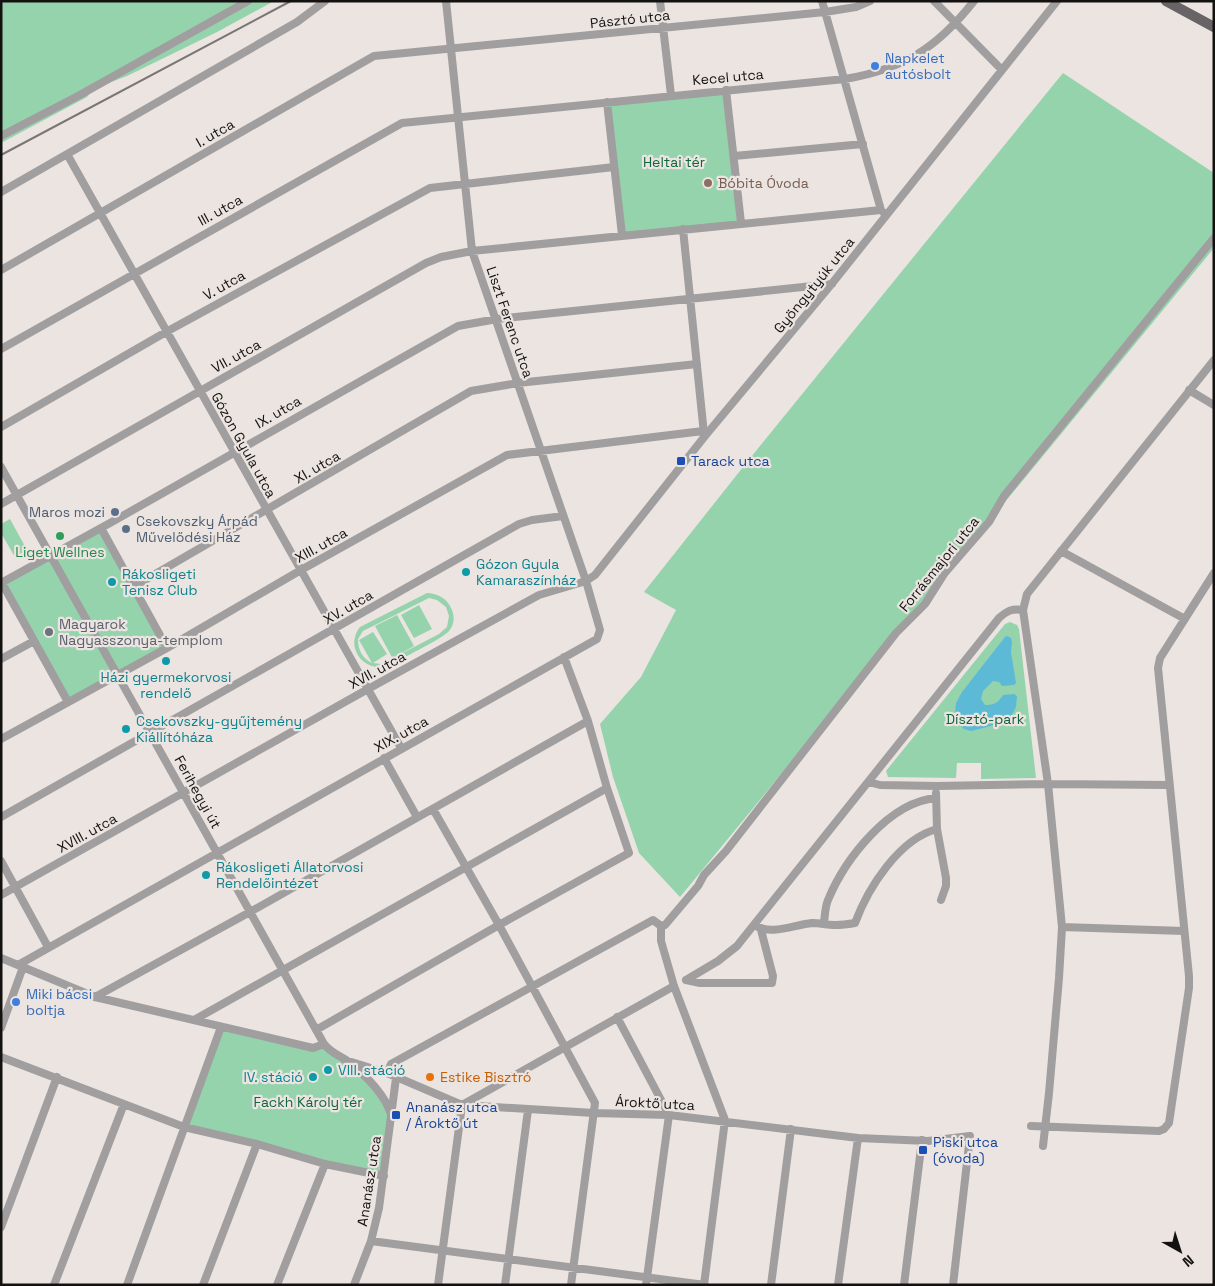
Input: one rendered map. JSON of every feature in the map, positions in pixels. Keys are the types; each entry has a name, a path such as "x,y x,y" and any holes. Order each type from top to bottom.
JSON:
{"main road":[{"path":"1166,1 1214,28"}],"street":[{"path":"1,136 78,96 248,1"},
{"path":"1,192 297,22 325,1"},
{"name":"Liszt Ferenc utca","path":"446,1 472,252 586,581 600,630 597,639"},
{"path":"660,1 671,95"},
{"path":"822,1 883,212"},
{"name":"Pásztó utca","path":"451,49 825,12 856,7 870,1"},
{"path":"934,1 1002,70"},
{"name":"Kecel utca","path":"459,116 845,79 870,74 894,66 921,52 940,39 974,1"},
{"name":"Gyöngytyúk utca","path":"586,581 595,574 704,434 832,284 883,212 1057,1"},
{"name":"I. utca","path":"1,270 374,56 451,49"},
{"path":"726,90 741,223"},
{"path":"607,102 622,235"},
{"name":"III. utca","path":"1,349 402,123 459,116"},
{"path":"734,156 863,144"},
{"name":"Gózon Gyula utca","path":"67,154 266,511 401,748"},
{"name":"V. utca","path":"1,428 166,332 430,188 614,167"},
{"name":"VII. utca","path":"1,504 426,263 441,257 622,235 741,223 883,212"},
{"path":"541,450 704,434 683,229"},
{"name":"Forrásmajori utca","path":"661,926 664,925 698,886 704,875 726,851 896,633 925,604 944,574 989,522 1004,496 1214,238"},
{"name":"IX. utca","path":"2,583 458,326 496,319 832,284"},
{"path":"1043,1146 1062,927 1048,784 1023,610 1027,594 1214,360"},
{"name":"XI. utca","path":"133,587 471,391 518,383 697,364"},
{"path":"1189,390 1214,404"},
{"name":"XIII. utca","path":"1,739 167,648 301,570 507,455 541,450"},
{"name":"Ferihegyi út","path":"1,467 324,1044 328,1050 345,1060 359,1072 385,1100 391,1114"},
{"name":"XV. utca","path":"1,817 519,524 532,520 563,516"},
{"path":"101,528 167,648"},
{"path":"1061,551 1185,619"},
{"path":"1032,1126 1159,1130 1164,1129 1169,1123 1189,988 1158,668 1160,658 1214,573"},
{"name":"XVII. utca","path":"184,793 368,689 539,596 586,581"},
{"path":"2,583 68,702"},
{"path":"758,928 773,976 772,983 700,983 686,980 718,961 758,928 869,782 999,618 1007,611 1015,608 1023,610"},
{"name":"XIX. utca","path":"21,966 48,947 597,639"},
{"path":"2,658 34,641"},
{"path":"316,1030 499,925 630,853 606,788 588,720 564,657"},
{"path":"95,997 250,912 588,720"},
{"path":"384,758 417,818"},
{"path":"869,782 880,785 937,786 1048,784 1168,785"},
{"path":"937,786 937,829 946,878 946,886 941,900"},
{"path":"194,1020 606,788"},
{"name":"XVIII. utca","path":"1,895 184,793"},
{"path":"824,922 827,902 837,882 861,847 875,831 894,815 910,806 923,800 936,798"},
{"path":"433,809 499,925 595,1103 571,1285"},
{"path":"758,928 779,930 809,923 824,922 834,925 855,923 869,893 903,849 925,832 937,829"},
{"path":"1,861 48,947"},
{"path":"371,1240 704,1285 725,1120 674,986 661,941 661,926 653,920 391,1064 387,1073"},
{"path":"1062,927 1184,931"},
{"path":"1,958 95,997 313,1048 324,1044"},
{"path":"1,1028 21,966"},
{"path":"438,1285 462,1105 674,986"},
{"path":"617,1018 669,1115 646,1285"},
{"path":"127,1285 221,1027"},
{"path":"1,1057 184,1127 257,1144 325,1164 384,1176"},
{"name":"Ároktő utca","path":"345,1060 387,1073 462,1105 528,1110 669,1115 725,1120 858,1138 922,1140 970,1136 953,1285"},
{"path":"1,1227 56,1077"},
{"name":"Ananász utca","path":"354,1285 371,1240 379,1208 396,1078"},
{"path":"54,1285 124,1104"},
{"path":"504,1285 528,1110"},
{"path":"771,1285 791,1129"},
{"path":"838,1285 858,1138"},
{"path":"904,1285 922,1140"},
{"path":"204,1285 257,1144"},
{"path":"277,1285 325,1164"}],"green space":[{"path":"1,1 274,1 217,32 127,76 103,85 91,92 87,97 1,143"},
{"path":"1063,73 1214,173 1214,248 680,897 639,853 613,777 600,724 641,677 676,610 644,592 751,457"},
{"name":"Heltai tér","path":"726,90 741,223 622,235 607,102"},
{"path":"10,519 27,550 15,557 1,533 1,524"},
{"path":"101,528 167,648 68,702 2,583"},
{"path":"427,593 443,598 452,609 453,622 445,635 387,666 371,666 359,657 354,643 360,627","holes":["429,598 437,600 446,607 449,616 447,627 439,634 393,658 414,646 397,615 375,626 393,659 381,664 373,663 387,654 373,632 359,640 372,663 363,656 358,639 363,631"]},
{"path":"419,605 432,629 414,638 401,615"},
{"name":"Dísztó-park","path":"1010,622 1017,625 1019,629 1036,778 981,779 981,763 957,763 956,778 888,777 886,771 1005,624"},
{"name":"Fackh Károly tér","path":"221,1027 313,1048 324,1044 345,1060 389,1106 384,1176 184,1127"}],"water":[{"path":"1007,636 1011,638 1012,642 1011,652 1016,683 1014,685 1002,686 999,682 993,681 983,691 981,699 985,705 991,705 996,703 1003,695 1014,694 1017,696 1016,707 1012,715 1004,721 971,731 964,729 959,724 955,713 956,703 962,692"}],"railway":[{"path":"1,155 291,1"}],"place":[{"name":"Napkelet autósbolt","path":"875,66"},
{"name":"Bóbita Óvoda","path":"708,183"},
{"name":"Tarack utca","path":"681,461"},
{"name":"Maros mozi","path":"115,512"},
{"name":"Csekovszky Árpád Művelődési Ház","path":"126,529"},
{"name":"Liget Wellnes","path":"60,536"},
{"name":"Gózon Gyula Kamaraszínház","path":"466,572"},
{"name":"Rákosligeti Tenisz Club","path":"112,582"},
{"name":"Magyarok Nagyasszonya-templom","path":"49,632"},
{"name":"Házi gyermekorvosi rendelő","path":"166,661"},
{"name":"Csekovszky-gyűjtemény Kiállítóháza","path":"126,729"},
{"name":"Rákosligeti Állatorvosi Rendelőintézet","path":"206,875"},
{"name":"Miki bácsi boltja","path":"16,1002"},
{"name":"VIII. stáció","path":"328,1070"},
{"name":"IV. stáció","path":"313,1077"},
{"name":"Estike Bisztró","path":"430,1077"},
{"name":"Ananász utca / Ároktő út","path":"396,1115"},
{"name":"Piski utca (óvoda)","path":"923,1150"}]}
